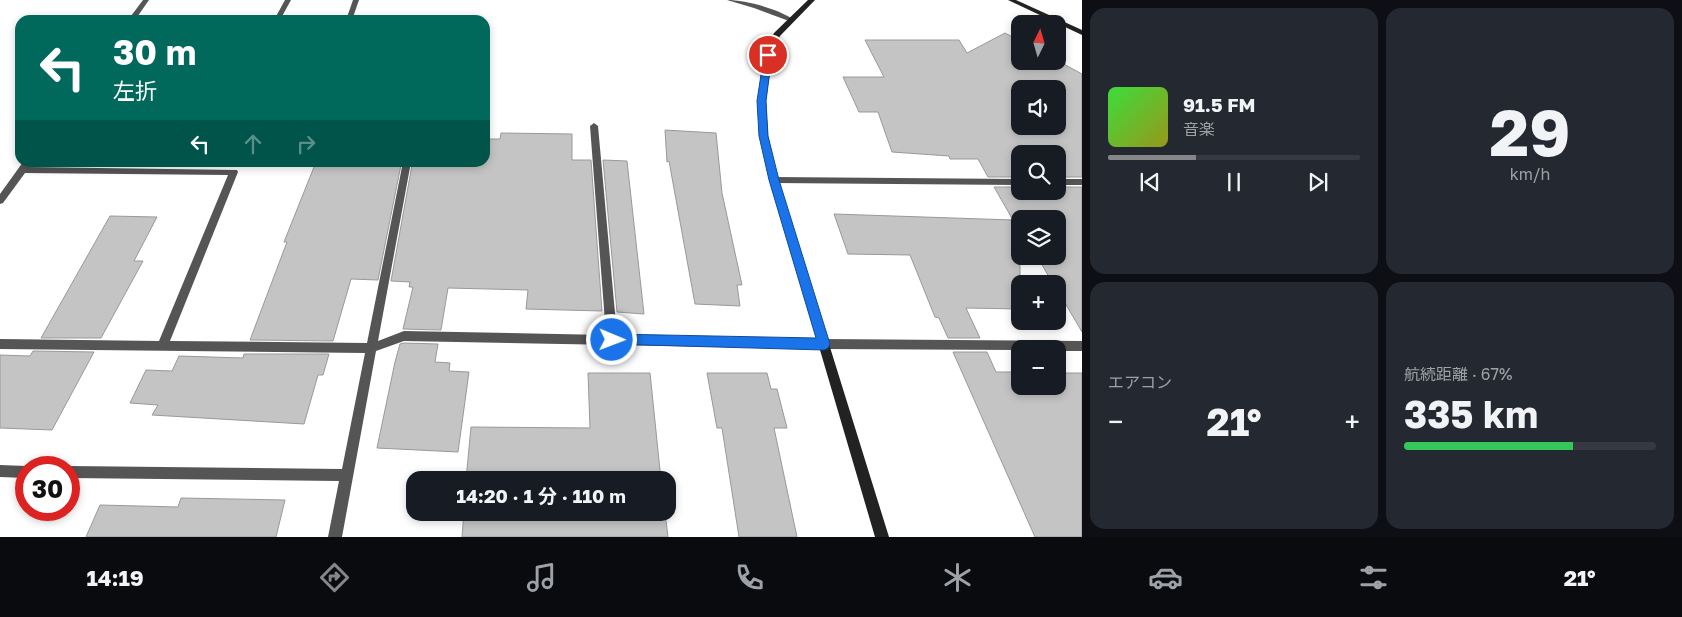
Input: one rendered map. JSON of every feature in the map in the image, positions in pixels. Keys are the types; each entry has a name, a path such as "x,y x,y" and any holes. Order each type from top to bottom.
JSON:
{"street":[{"path":"135,15 146,0"},
{"path":"280,15 288,0"},
{"path":"352,15 356,0"},
{"path":"730,0 756,6 791,20"},
{"path":"812,0 777,36 768,55 763,91 764,136 774,180 882,537"},
{"path":"1010,0 1082,34"},
{"path":"594,126 612,340"},
{"path":"0,201 25,167"},
{"path":"61,167 234,172 162,346"},
{"path":"335,537 406,167"},
{"path":"774,180 1011,182"},
{"path":"1066,182 1082,182"},
{"path":"0,344 371,348 404,336 824,344 1082,346"},
{"path":"0,471 15,472"},
{"path":"80,472 347,475"}],"building":[{"path":"1005,33 1011,36 1011,70 1066,70 1066,65 1082,74 1082,177 1066,177 1066,145 1011,145 1011,177 988,177 978,159 950,159 949,156 892,152 878,112 859,112 843,77 884,77 865,40 959,40 967,53"},
{"path":"665,130 716,133 722,193 742,285 737,285 740,306 695,304 669,161 667,162"},
{"path":"501,133 572,134 572,160 591,160 602,311 526,309 528,290 448,288 441,330 403,329 413,287 409,287 410,282 391,281 412,167 490,167 490,139 500,139"},
{"path":"603,160 627,161 644,314 617,312"},
{"path":"314,167 401,167 378,280 351,279 333,341 250,340 287,242 284,242"},
{"path":"994,187 1011,187 1011,200 1066,200 1066,187 1082,187 1082,332 1066,305 1066,275 1048,275 1042,265 1066,265 1066,210 1011,210 1011,217"},
{"path":"834,214 1011,220 1011,265 1020,265 1020,275 1011,275 1011,309 966,308 980,338 948,338 939,318 935,317 910,255 848,254"},
{"path":"110,216 157,217 134,261 143,261 101,338 41,338"},
{"path":"400,344 438,344 435,362 450,363 449,371 469,372 458,452 377,448 395,362"},
{"path":"33,351 94,352 52,430 0,428 0,355 30,356"},
{"path":"953,352 987,352 996,372 1011,372 1011,395 1066,395 1066,373 1082,373 1082,537 1035,537"},
{"path":"244,354 329,354 323,375 318,375 304,424 152,415 158,405 130,403 146,370 172,371 179,356 243,358"},
{"path":"588,373 650,373 660,471 467,471 471,427 590,428"},
{"path":"707,373 767,373 771,389 777,389 787,428 774,428 797,537 739,537 722,428 717,428"},
{"path":"181,498 285,500 276,537 86,537 100,505 178,507"},
{"path":"463,521 666,521 668,537 462,537"}],"route":[{"path":"612,340 824,344 774,180 764,136 762,101 768,55"}]}
